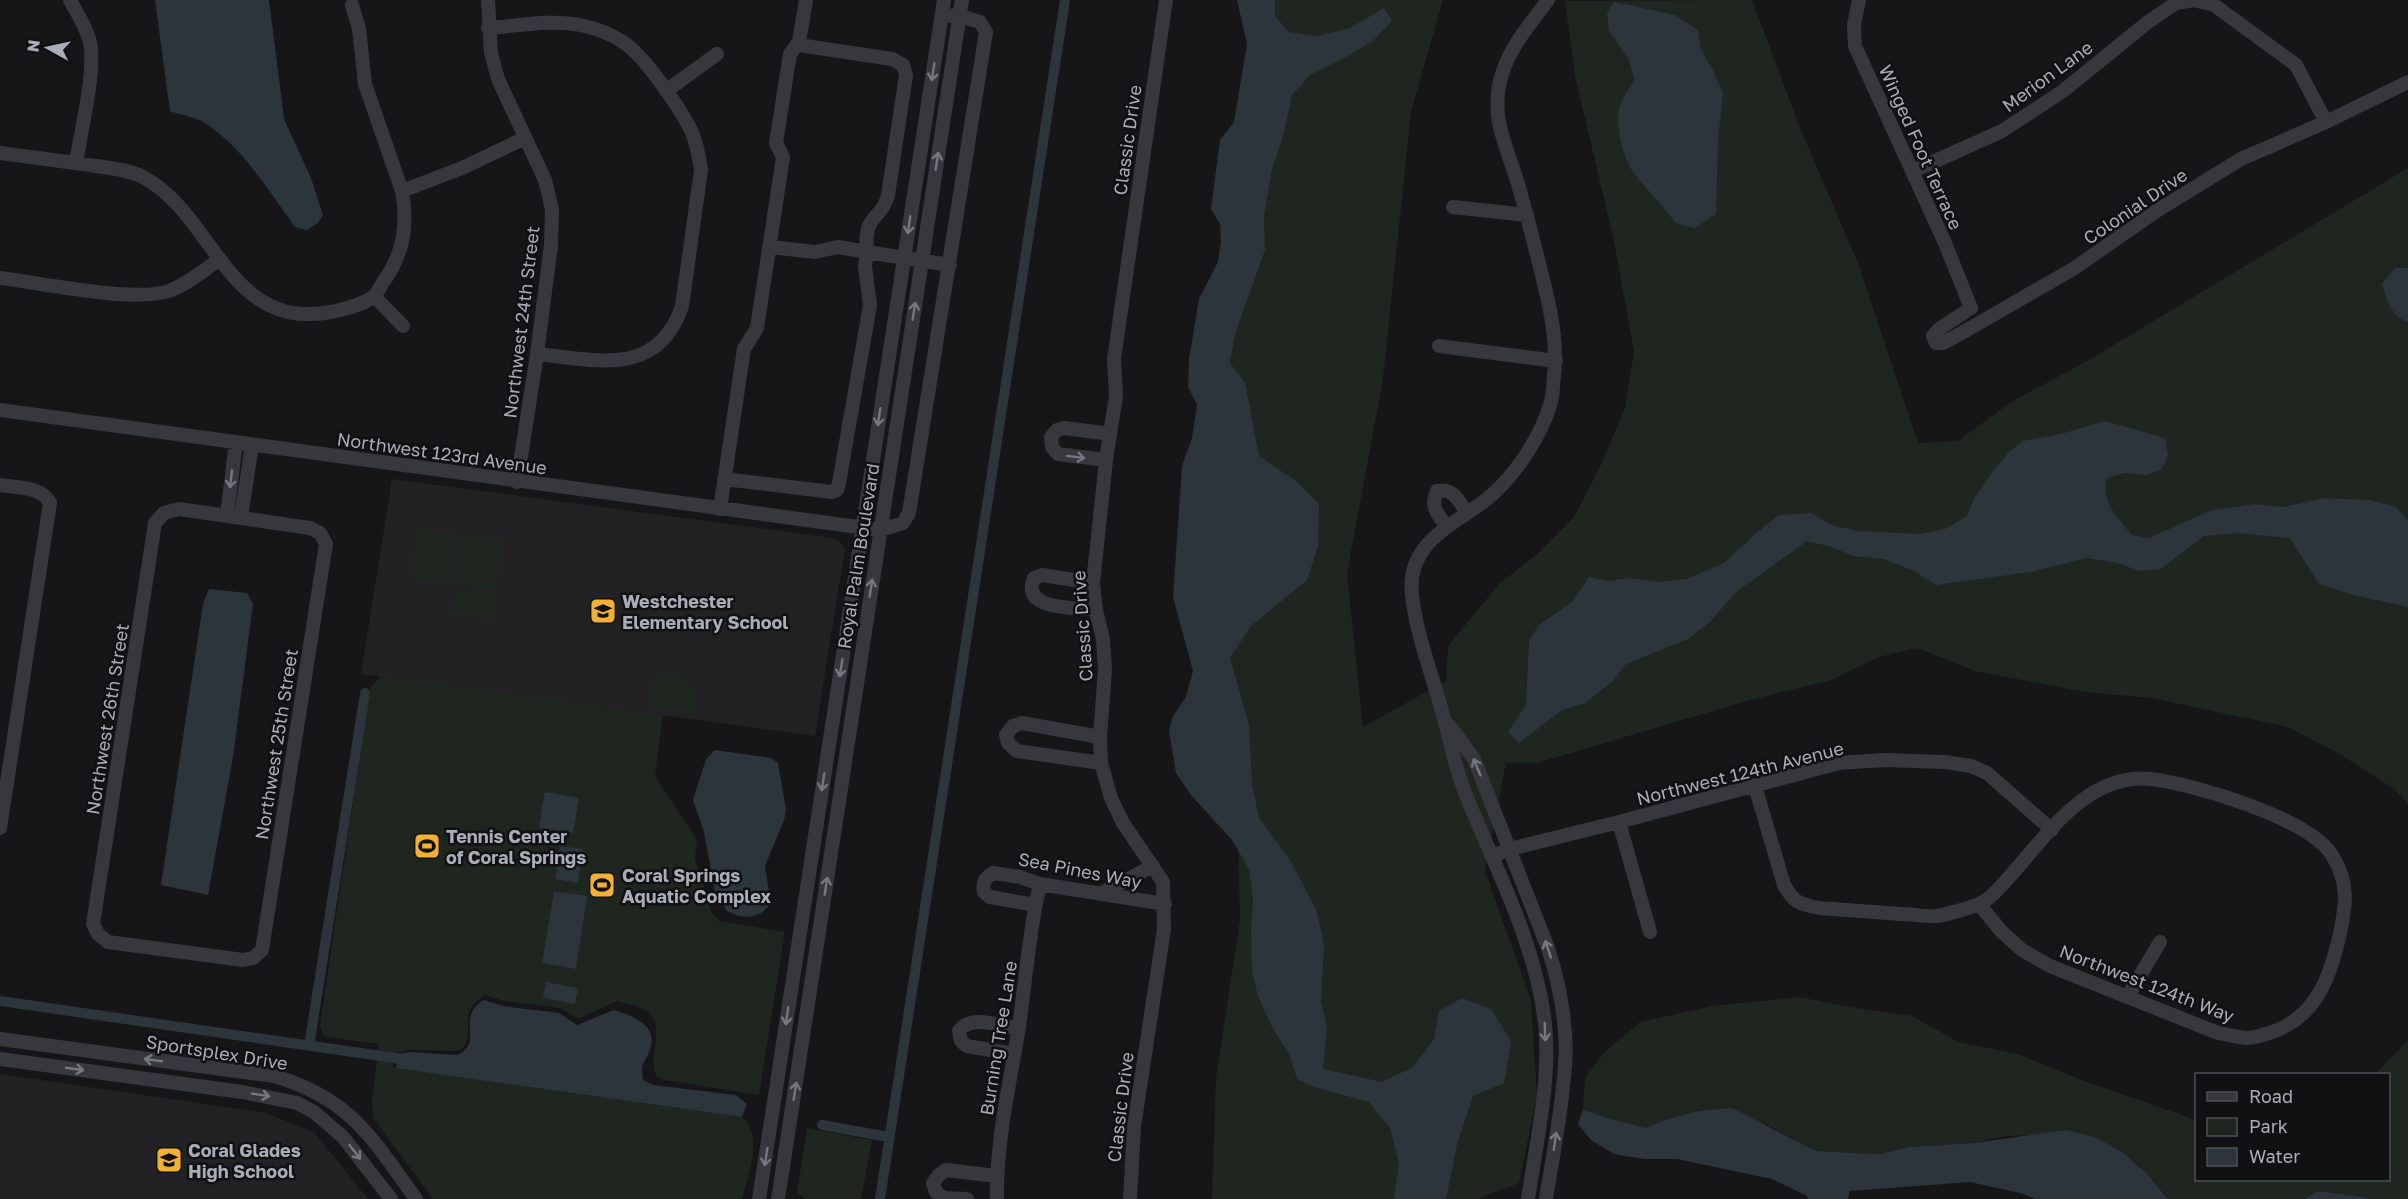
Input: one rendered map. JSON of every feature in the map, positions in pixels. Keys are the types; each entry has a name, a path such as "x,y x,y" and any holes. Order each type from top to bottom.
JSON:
{"street":[{"path":"70,0 84,23 91,46 90,75 76,163"},
{"name":"Northwest 24th Street","path":"488,0 491,53 498,79 545,180 552,210 551,245 537,354 517,482"},
{"path":"720,509 744,349 757,327 770,247 783,157 776,143 790,54 799,42 806,0"},
{"name":"Royal Palm Boulevard","path":"759,1199 945,0"},
{"name":"Royal Palm Boulevard","path":"778,1199 962,0"},
{"name":"Classic Drive","path":"1130,1199 1134,1127 1164,929 1165,904 1163,882 1123,823 1111,798 1101,763 1100,737 1105,670 1103,639 1093,583 1106,460 1116,396 1114,359 1166,0"},
{"path":"1528,1199 1546,1067 1545,1025 1539,986 1530,954 1463,786 1421,637 1412,596 1411,572 1418,554 1447,526 1487,498 1514,470 1536,438 1551,401 1556,361 1555,331 1527,216 1497,122 1497,99 1502,73 1511,51 1548,0"},
{"name":"Winged Foot Terrace","path":"1859,0 1854,25 1855,46 1913,171 1971,308"},
{"name":"Merion Lane","path":"1913,171 2002,131 2063,91 2176,3 2194,0 2214,5 2296,65 2326,122"},
{"path":"0,153 113,168 141,176 165,190 189,216 220,259 259,301 279,310 305,315 345,309 374,296 400,254 405,228 402,190 365,84 359,29 352,5"},
{"path":"880,530 903,523 909,513 986,32 980,22 960,16 942,15"},
{"path":"488,28 555,23 580,25 601,31 624,42 666,91 691,130 698,149 701,170 682,306 676,323 660,345 629,360 602,361 537,354"},
{"path":"724,479 828,492 837,490 870,300 865,266 866,229 870,221 884,207 888,195 905,69 900,62 892,59 805,46 799,42"},
{"path":"666,91 717,54"},
{"name":"Colonial Drive","path":"1971,308 1939,329 1933,336 1936,343 1943,343 1960,334 2073,269 2158,210 2241,159 2326,122 2408,82"},
{"path":"402,190 462,168 525,138"},
{"path":"1453,207 1527,216"},
{"path":"770,247 815,252 838,247 950,265"},
{"path":"0,278 124,295 149,295 169,291 189,281 220,259"},
{"path":"374,296 403,326"},
{"path":"1439,346 1556,361"},
{"name":"Northwest 123rd Avenue","path":"0,410 880,530"},
{"path":"1106,460 1058,454 1052,447 1051,437 1057,430 1065,428 1110,434"},
{"path":"236,443 226,515 242,517 252,445"},
{"path":"0,486 40,491 50,502 0,824"},
{"path":"1447,526 1435,511 1433,500 1437,491 1445,489 1455,494 1466,512"},
{"name":"Northwest 26th Street","path":"226,515 179,509 164,513 155,523 93,924 98,934 108,942 243,960 253,958"},
{"name":"Northwest 25th Street","path":"242,517 310,528 321,533 326,544 262,950 253,958"},
{"path":"1093,583 1042,575 1034,578 1030,586 1033,596 1041,603 1096,610"},
{"path":"1444,718 1474,759 1558,980 1564,1023 1565,1066 1546,1199"},
{"path":"1100,737 1022,723 1013,726 1006,735 1008,743 1017,751 1101,763"},
{"name":"Northwest 124th Avenue","path":"1492,856 1510,849 1839,763 1884,760 1945,762 1971,766 1987,773 2052,830"},
{"name":"Northwest 124th Way","path":"1755,786 1772,836 1784,885 1791,898 1801,905 1936,916 1979,904 1997,890 2073,806 2093,792 2132,779 2150,779 2185,786 2250,806 2301,828 2318,839 2331,854 2346,891 2346,905 2334,962 2325,986 2312,1006 2293,1022 2269,1034 2247,1038 2218,1033 2050,966 2022,950 2001,931 1979,904"},
{"path":"1619,822 1650,932"},
{"path":"1100,894 1153,866"},
{"name":"Sea Pines Way","path":"1035,905 990,897 984,892 985,878 993,873 1020,877 1040,884 1165,904"},
{"name":"Burning Tree Lane","path":"997,1199 996,1176 1000,1133 1019,1029 1035,905 1040,884"},
{"path":"2128,996 2160,942"},
{"path":"1014,1054 967,1046 961,1041 959,1031 964,1024 973,1021 1019,1029"},
{"name":"Sportsplex Drive","path":"0,1039 274,1076 296,1083 336,1103 360,1125 416,1199"},
{"name":"Sportsplex Drive","path":"0,1059 242,1092 297,1103 314,1112 343,1137 391,1199"},
{"path":"967,1199 944,1198 936,1192 933,1183 946,1170 996,1176"}],"shaded area":[{"name":"Westchester Elementary School","path":"392,479 833,538 845,548 815,736 361,674"},
{"name":"Coral Glades High School","path":"0,1074 266,1113 314,1132 368,1199 0,1199"}],"green space":[{"path":"1272,0 1443,0 1411,112 1383,379 1347,574 1363,727 1446,681 1448,646 1499,584 1535,556 1574,517 1601,465 1625,408 1634,352 1614,241 1575,76 1565,1 1752,0 1802,133 1858,263 1918,443 1958,441 2011,402 2089,360 2408,168 2408,804 2394,789 2340,754 2288,727 2152,698 2086,692 1975,671 1917,648 1879,657 1831,680 1750,700 1537,763 1506,763 1485,871 1531,1000 1537,1095 1519,1183 1478,1199 1212,1199 1216,1078 1240,920 1238,826 1193,549"},
{"path":"417,529 458,534 451,585 410,579"},
{"path":"463,533 503,539 496,590 456,585"},
{"path":"455,589 497,595 493,620 452,614"},
{"path":"670,673 683,678 697,691 694,712 648,706 652,677"},
{"path":"381,676 663,715 655,776 697,839 695,859 711,911 719,921 785,932 759,1095 657,1077 653,1061 656,1032 652,1016 642,1008 617,1001 578,1019 561,1008 504,1001 485,995 476,1003 468,1016 468,1034 462,1049 402,1052 395,1054 393,1067 742,1117 749,1125 753,1145 742,1199 433,1199 373,1118 372,1101 379,1044 327,1037 323,1035 320,1025 370,688"},
{"path":"1799,997 1912,1016 1958,1042 2018,1054 2079,1079 2195,1120 2195,1181 2390,1181 2390,1073 2376,1073 2408,1040 2408,1199 2374,1199 2319,1191 2304,1199 2168,1199 2163,1192 2066,1130 2037,1135 2006,1136 1974,1143 1909,1147 1879,1154 1816,1151 1764,1123 1668,1119 1646,1129 1583,1109 1585,1078 1604,1053 1640,1022 1712,1006"},
{"path":"807,1128 872,1140 861,1199 806,1199 797,1193"}],"water":[{"path":"155,0 269,0 284,119 311,178 323,215 318,223 307,230 295,227 243,157 219,133 205,123 170,111"},
{"path":"1237,0 1275,0 1275,16 1289,32 1317,36 1350,28 1384,8 1392,21 1373,41 1310,75 1292,95 1282,140 1272,169 1264,217 1265,250 1235,334 1230,363 1245,383 1259,456 1296,481 1319,504 1318,546 1307,580 1251,626 1230,658 1249,724 1252,784 1259,818 1290,860 1316,909 1324,945 1321,1001 1327,1029 1323,1069 1382,1082 1413,1067 1434,1039 1439,1011 1462,998 1491,1009 1511,1041 1504,1083 1473,1096 1457,1144 1446,1199 1394,1199 1399,1164 1390,1128 1369,1102 1311,1086 1297,1079 1290,1056 1272,1027 1258,996 1252,972 1253,898 1249,869 1232,840 1191,795 1176,773 1169,731 1173,716 1186,697 1193,671 1173,597 1182,466 1192,438 1197,405 1188,387 1189,359 1199,299 1218,262 1221,242 1220,224 1211,209 1220,140 1234,122 1247,44"},
{"path":"1614,2 1675,15 1698,30 1701,50 1723,93 1718,141 1716,214 1695,228 1675,223 1633,172 1626,157 1620,138 1618,119 1622,100 1634,79 1629,60 1609,31 1607,13"},
{"path":"2395,268 2408,268 2408,322 2402,320 2394,312 2382,284"},
{"path":"2105,421 2165,438 2168,456 2161,470 2146,475 2125,473 2107,478 2108,502 2132,535 2149,538 2210,511 2254,504 2282,507 2325,498 2369,500 2396,507 2408,521 2408,607 2353,595 2319,584 2290,538 2237,533 2204,536 2161,569 2140,571 2117,563 2087,558 2031,572 1936,585 1914,571 1884,559 1853,556 1832,547 1807,541 1736,592 1711,621 1688,639 1626,664 1614,680 1585,703 1562,710 1519,743 1508,732 1526,705 1529,640 1539,625 1573,601 1589,577 1608,581 1629,578 1659,582 1686,579 1724,563 1779,515 1811,513 1831,525 1857,531 1920,534 1945,529 1967,516 1975,497 1993,471 2010,451 2023,441 2061,434"},
{"path":"209,589 247,593 253,604 233,757 208,895 161,885 203,604"},
{"path":"715,750 771,758 778,763 786,810 765,866 770,898 768,907 751,917 739,916 727,911 715,892 704,832 693,800 706,759"},
{"path":"545,792 579,798 573,833 539,828"},
{"path":"560,846 583,849 578,883 555,879"},
{"path":"554,891 587,896 576,969 542,963"},
{"path":"546,982 578,988 575,1004 543,998"},
{"path":"484,1000 503,1006 559,1013 577,1025 614,1010 628,1015 642,1023 651,1034 650,1049 643,1066 643,1080 653,1085 736,1095 747,1104 742,1117 396,1068 398,1054 410,1052 457,1055 465,1050 469,1043 471,1014 475,1007"},
{"path":"1732,1108 1816,1151 1879,1154 1909,1147 1974,1143 2066,1130 2095,1137 2122,1152 2146,1173 2168,1199 2036,1199 2020,1193 1970,1182 1850,1191 1848,1199 1808,1199 1807,1196 1772,1179 1677,1159 1644,1159 1614,1154 1591,1140 1578,1124 1583,1109 1606,1118 1646,1128 1668,1119 1699,1111"},
{"path":"2319,1191 2374,1199 2304,1199"}],"waterway":[{"path":"880,1199 1065,0"},
{"path":"309,1046 365,693"},
{"path":"0,1001 409,1060"},
{"path":"822,1125 889,1137"}],"place":[{"name":"Westchester Elementary School","path":"603,611"},
{"name":"Tennis Center of Coral Springs","path":"427,846"},
{"name":"Coral Springs Aquatic Complex","path":"602,885"},
{"name":"Coral Glades High School","path":"169,1160"}]}
